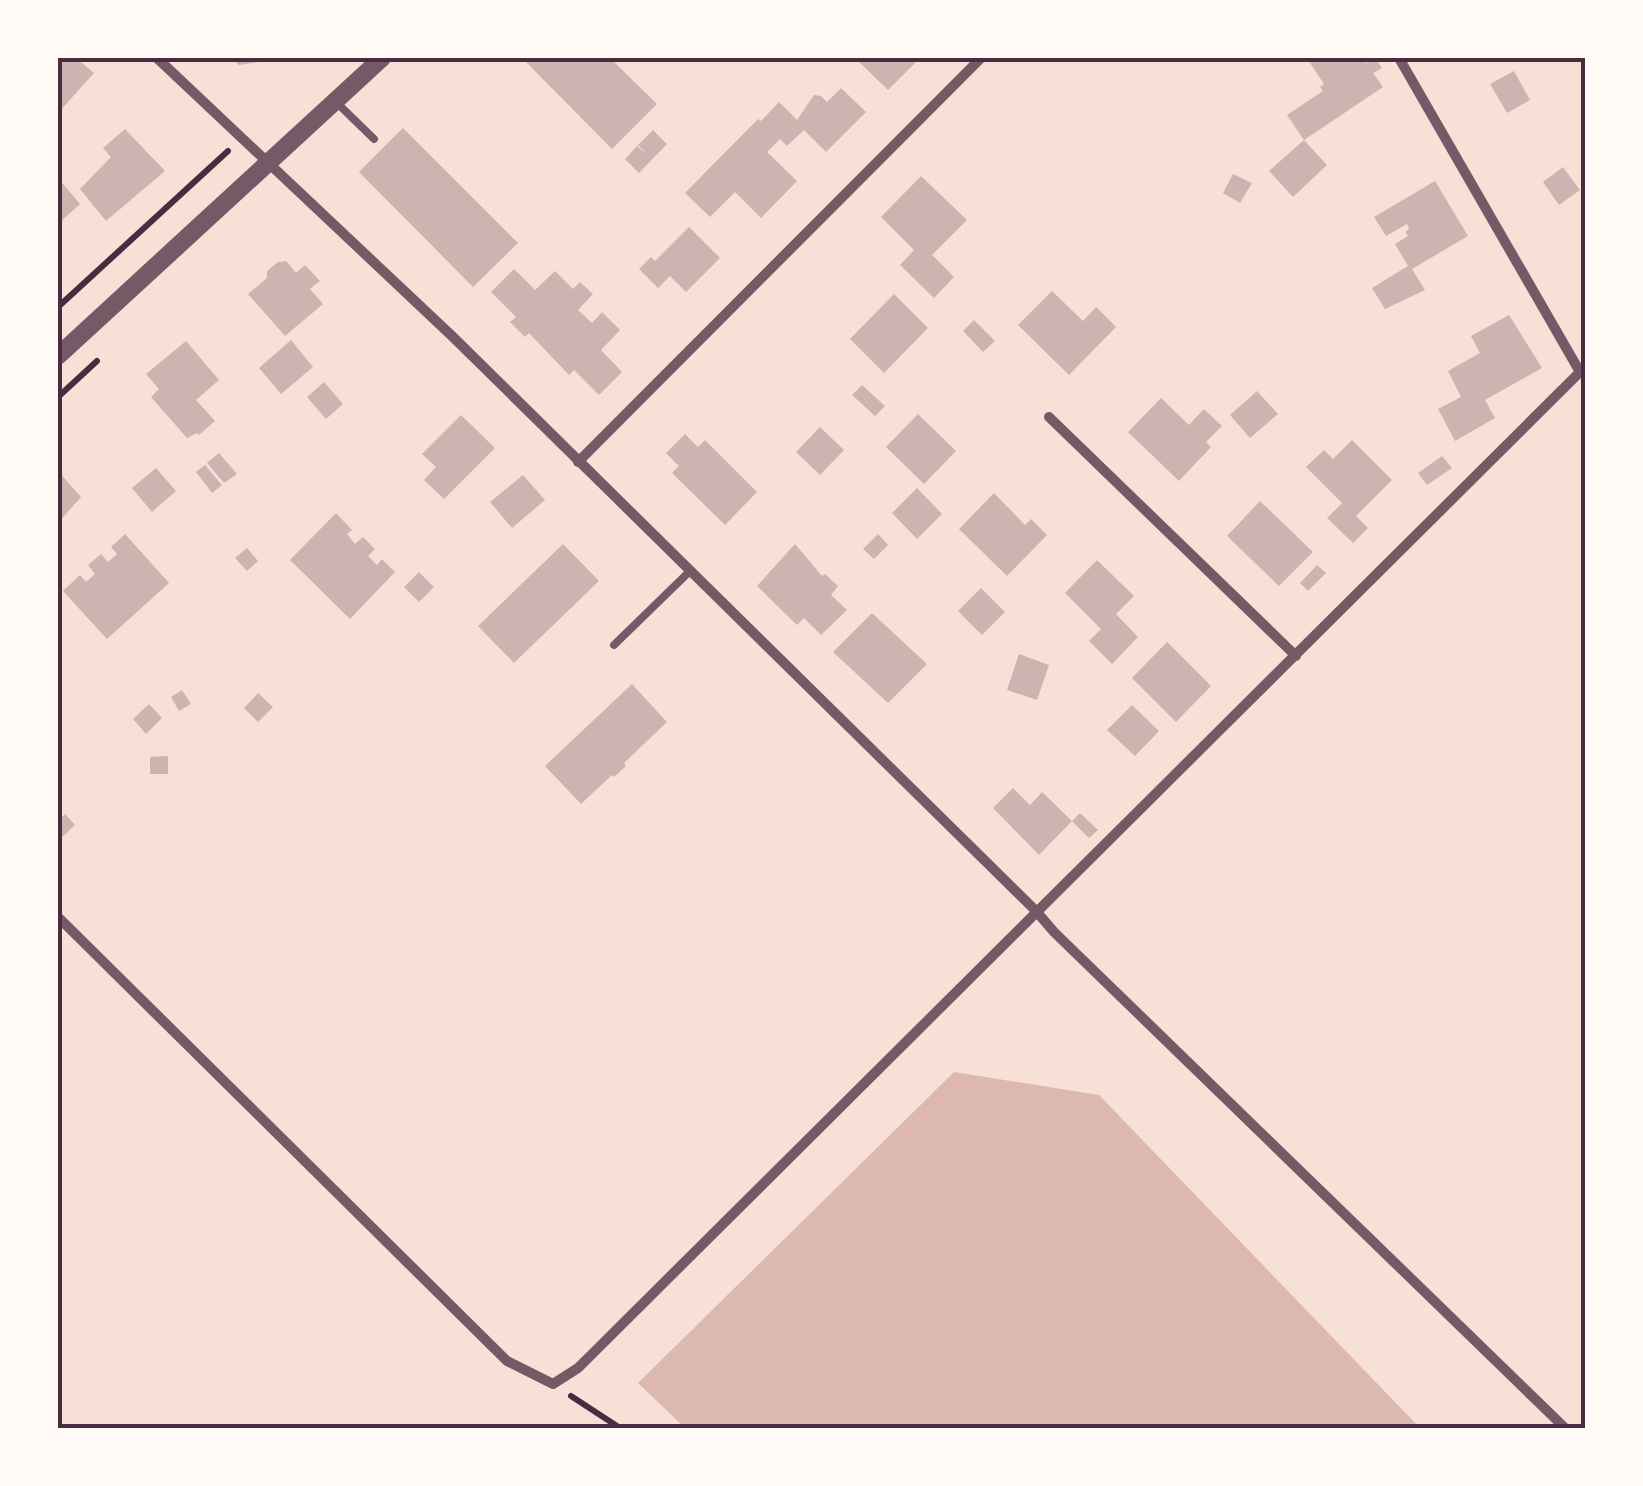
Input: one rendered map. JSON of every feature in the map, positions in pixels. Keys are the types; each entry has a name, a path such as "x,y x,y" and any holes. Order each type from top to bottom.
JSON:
{"street":[{"path":"157,58 452,336 1068,946 1565,1428"},
{"path":"58,356 382,58"},
{"path":"578,462 981,58"},
{"path":"58,917 508,1362 554,1384 578,1368 1580,372 1399,58"},
{"path":"1049,418 1296,656"}],"lane":[{"path":"336,101 374,139"},
{"path":"614,645 690,572"}],"path":[{"path":"58,308 244,137"},
{"path":"554,1384 620,1428"}],"shaded area":[{"path":"954,1072 1099,1095 1420,1428 685,1428 638,1383"}],"building":[{"path":"58,58 76,58 94,73 58,113"},
{"path":"231,58 272,58 272,60 239,65"},
{"path":"522,58 610,58 657,104 612,149"},
{"path":"855,58 920,58 888,90"},
{"path":"1363,58 1366,63 1375,58 1382,68 1373,73 1383,87 1304,140 1287,115 1323,91 1320,87 1324,84 1308,60"},
{"path":"1514,71 1530,100 1507,113 1490,84"},
{"path":"841,88 866,112 826,152 804,130 787,146 780,139 767,152 797,181 761,218 735,192 710,217 685,193 779,102 797,120 814,95 827,102"},
{"path":"403,128 518,243 473,287 359,172"},
{"path":"125,129 165,171 106,221 80,189 111,157 103,148"},
{"path":"653,130 667,144 639,173 625,159 637,146 648,155 638,145"},
{"path":"1304,140 1327,165 1293,197 1269,171"},
{"path":"1563,167 1580,190 1559,205 1543,182"},
{"path":"1233,174 1252,183 1240,203 1223,193"},
{"path":"921,176 967,220 932,255 954,277 934,298 900,265 914,250 881,217"},
{"path":"58,178 80,204 58,224"},
{"path":"1435,181 1468,236 1412,269 1425,290 1385,309 1372,288 1408,266 1395,244 1408,236 1405,232 1409,229 1407,224 1386,236 1374,217"},
{"path":"689,227 720,258 686,292 670,276 658,288 639,269 651,257 655,261"},
{"path":"286,261 296,273 305,265 320,281 310,289 323,304 285,336 248,294 267,278 267,271"},
{"path":"514,269 535,290 555,271 573,289 580,282 593,294 578,310 592,323 602,312 620,330 601,350 622,372 599,395 574,370 569,375 529,333 525,337 510,322 516,317 491,292"},
{"path":"1052,291 1083,321 1096,307 1116,327 1069,375 1018,325"},
{"path":"894,294 928,328 884,373 850,339"},
{"path":"1509,315 1542,368 1485,400 1495,418 1455,441 1438,409 1461,397 1448,371 1480,353 1471,336"},
{"path":"974,320 995,341 983,352 963,331"},
{"path":"291,340 313,367 281,394 259,368"},
{"path":"186,341 219,380 196,400 215,421 199,435 187,438 151,397 159,389 146,374"},
{"path":"324,382 343,404 326,419 307,397"},
{"path":"862,385 885,406 875,416 852,395"},
{"path":"1257,391 1278,414 1250,438 1230,415"},
{"path":"1161,398 1189,425 1204,409 1222,426 1206,442 1211,447 1179,481 1128,432"},
{"path":"918,414 956,451 924,484 886,447"},
{"path":"461,415 495,448 444,499 424,480 436,467 422,454"},
{"path":"820,427 844,450 820,475 796,452"},
{"path":"685,434 698,447 705,440 757,492 725,525 672,473 679,466 666,453"},
{"path":"1352,440 1392,480 1356,516 1368,528 1353,543 1327,518 1342,503 1306,467 1324,450 1333,459"},
{"path":"219,453 237,474 224,483 207,463"},
{"path":"1442,456 1452,468 1427,485 1418,473"},
{"path":"205,465 222,485 212,493 196,472"},
{"path":"156,468 176,491 152,512 132,488"},
{"path":"58,471 81,497 58,523"},
{"path":"523,475 545,500 512,528 490,502"},
{"path":"917,488 942,514 917,539 892,513"},
{"path":"994,493 1025,525 1031,519 1047,535 1007,576 959,529"},
{"path":"1260,501 1313,552 1279,586 1227,536"},
{"path":"336,513 352,530 347,534 355,544 363,537 375,549 368,556 377,565 382,559 395,572 350,619 290,560"},
{"path":"125,534 169,583 107,639 63,591 80,575 86,582 95,574 88,565 101,554 108,562 117,554 111,547"},
{"path":"878,534 888,545 874,559 863,549"},
{"path":"563,544 599,581 514,663 478,626"},
{"path":"795,544 822,576 825,574 838,586 831,595 847,610 821,635 804,618 797,625 757,586"},
{"path":"247,548 258,561 247,571 235,558"},
{"path":"1097,560 1134,596 1116,614 1138,637 1112,664 1089,641 1101,629 1065,593"},
{"path":"1317,565 1326,573 1308,591 1300,583"},
{"path":"419,572 434,587 419,602 404,587"},
{"path":"981,588 1005,612 982,635 958,611"},
{"path":"872,613 927,664 888,703 833,652"},
{"path":"1167,642 1211,686 1176,722 1132,678"},
{"path":"1019,654 1049,665 1037,700 1007,690"},
{"path":"632,684 667,722 624,763 626,766 581,804 545,766"},
{"path":"182,690 191,704 179,711 171,697"},
{"path":"258,693 273,707 258,722 244,708"},
{"path":"149,704 162,718 146,734 133,719"},
{"path":"1132,705 1159,731 1135,756 1107,730"},
{"path":"168,756 168,774 150,774 150,757"},
{"path":"1013,788 1030,805 1042,792 1072,821 1039,855 993,808"},
{"path":"1080,813 1098,830 1089,838 1072,821"},
{"path":"65,814 75,825 58,841 58,821"}]}
